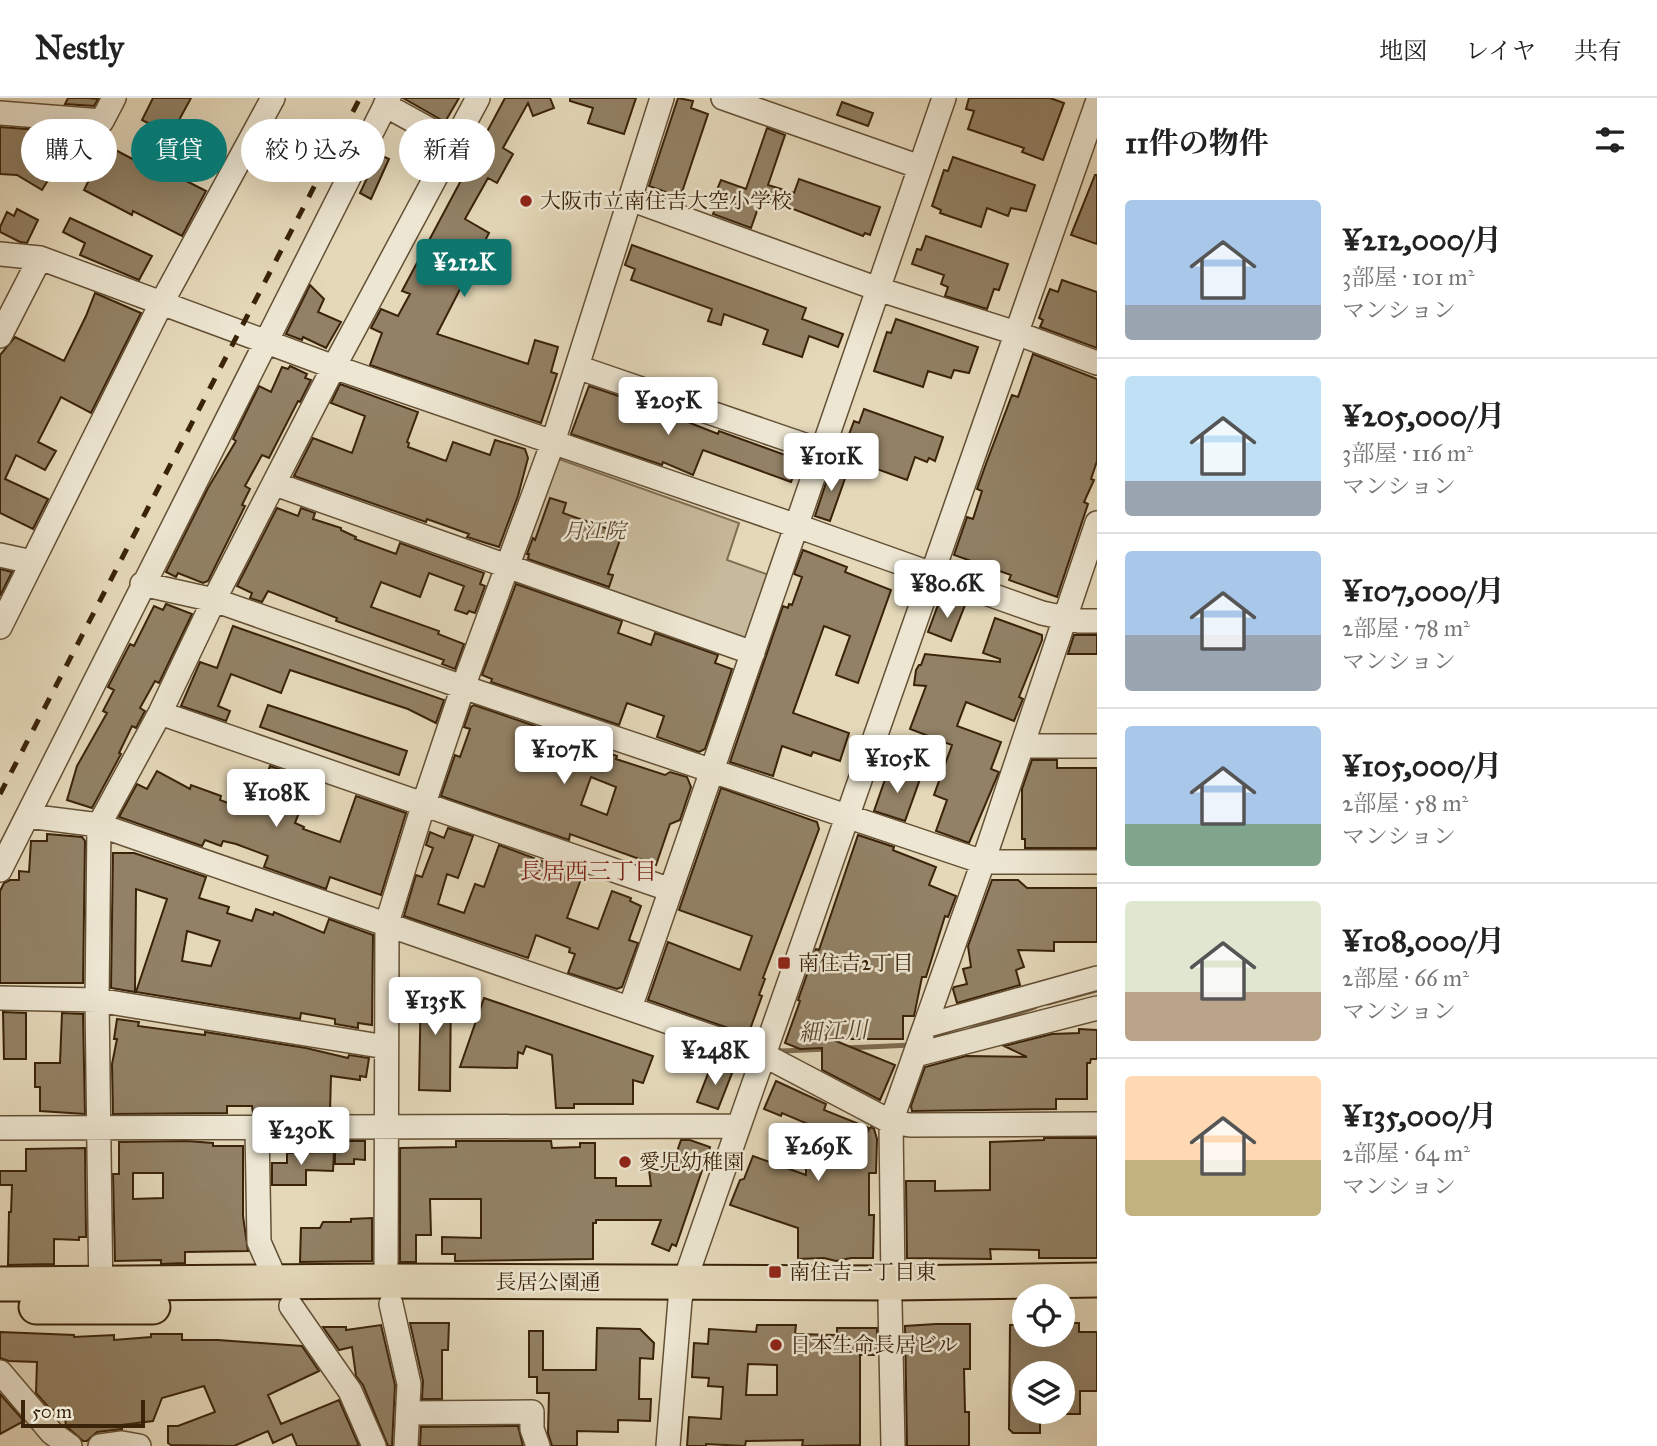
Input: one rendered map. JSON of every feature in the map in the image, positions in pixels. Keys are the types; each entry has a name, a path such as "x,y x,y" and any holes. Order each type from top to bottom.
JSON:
{"highway":[{"name":"長居公園通","path":"0,1307 101,1296 892,1292 1097,1280"},
{"name":"長居公園通","path":"0,1284 101,1296"},
{"name":"長居公園通","path":"892,1292 1012,1300"},
{"path":"1075,1301 1097,1301"}],"street":[{"path":"0,113 102,121 114,98"},
{"path":"0,627 161,304 273,98"},
{"path":"467,119 478,98"},
{"path":"406,1446 409,1384 389,1293 385,1127 387,923 463,687 553,442 662,98"},
{"path":"723,98 920,167"},
{"path":"629,1008 944,98"},
{"path":"0,870 387,101 416,119"},
{"path":"668,1446 682,1292 1097,103"},
{"path":"101,1296 97,1000 99,825 160,713 214,600 334,367 433,182"},
{"path":"630,199 878,289 1016,333 1097,363"},
{"path":"0,254 40,258 265,343 932,573 1042,614 1097,621"},
{"path":"0,336 40,258"},
{"path":"577,367 822,451"},
{"path":"275,484 753,653"},
{"path":"893,1446 891,1122 983,862 1097,523"},
{"path":"0,555 32,562"},
{"path":"142,584 214,600 983,862 1097,862"},
{"path":"160,713 671,890"},
{"path":"1021,746 1097,746"},
{"path":"28,816 99,825 764,1055 891,1122 911,1125 1097,1124"},
{"path":"925,1026 1097,978"},
{"path":"0,998 97,1000 386,1047"},
{"path":"915,1055 1097,1008"},
{"path":"0,1128 739,1126"},
{"path":"257,1127 259,1241 284,1294 350,1391 374,1446"},
{"path":"0,1371 52,1433 70,1446"},
{"path":"408,1413 532,1412 532,1429 538,1446"},
{"path":"100,1446 122,1443 139,1446"}],"green space":[{"name":"月江院","path":"556,458 739,523 727,560 769,575 746,642 521,564"}],"building":[{"path":"68,98 98,99 94,106 65,104"},
{"path":"153,98 191,98 180,119 142,119"},
{"path":"403,98 459,98 447,119 440,119"},
{"path":"505,98 550,98 554,108 533,116 528,103 503,148 513,154 497,183 495,182 494,119"},
{"path":"570,98 636,98 624,134 588,123 593,108 570,101"},
{"path":"678,98 693,101 691,108 708,114 682,192 679,191 677,196 649,186"},
{"path":"969,98 1050,98 1064,103 1043,160 1022,152 1024,148 968,129 974,111 966,109"},
{"path":"842,102 873,113 868,126 837,115"},
{"path":"0,127 21,129 21,177 0,174"},
{"path":"767,128 785,135 768,185 794,193 799,179 880,207 870,235 865,233 863,236 762,197 751,228 713,214 719,199 714,197 721,180 746,189"},
{"path":"117,151 131,158 131,182 188,182 206,191 182,236 133,211 132,215 84,190 88,182 117,182"},
{"path":"953,157 1035,185 1026,211 1011,208 1008,216 987,208 981,227 940,213 941,210 932,206 944,170 948,171"},
{"path":"1097,175 1097,244 1071,235"},
{"path":"29,182 47,182 42,190"},
{"path":"365,182 379,182 371,199 360,193"},
{"path":"460,182 486,182 465,219 489,233 437,334 528,364 535,340 558,347 551,372 557,374 541,423 370,365 382,333 371,328 381,309 398,316 410,294 402,291"},
{"path":"17,209 38,220 27,243 0,232 7,212 14,216"},
{"path":"70,218 152,256 139,280 80,255 85,243 63,232"},
{"path":"926,236 1008,264 999,290 994,289 987,309 945,296 948,287 941,284 944,275 912,264 917,249 921,250"},
{"path":"632,245 806,308 802,319 843,334 838,347 809,336 802,357 763,344 768,330 724,314 721,325 708,321 712,309 631,280 635,269 625,265"},
{"path":"1062,280 1097,292 1097,348 1040,327 1043,320 1039,318 1050,289 1058,292"},
{"path":"310,285 324,299 318,312 341,322 326,348 303,337 302,340 286,334"},
{"path":"95,293 141,313 91,413 61,397 38,442 56,451 45,470 16,455 5,479 48,499 33,529 0,513 0,355 15,337 64,361"},
{"path":"896,319 978,347 969,373 954,370 951,378 928,371 923,387 874,371 887,332 891,333"},
{"path":"1033,354 1097,379 1097,461 1091,479 1094,480 1084,502 1088,504 1057,597 1009,580 1011,575 954,555 967,517 973,519 982,491 977,489 1012,395 1018,397"},
{"path":"290,366 307,374 305,378 311,380 269,458 262,455 245,486 250,489 242,505 245,506 208,581 203,583 178,573 176,577 166,572 208,488 236,441 233,439 259,386 271,392 282,367 288,369"},
{"path":"340,384 418,412 407,442 408,447 446,461 453,442 490,455 495,440 525,449 528,458 518,496 499,547 467,537 469,534 427,519 426,522 294,476 313,438 352,453 365,416 331,403"},
{"path":"589,386 681,417 680,419 718,434 719,431 799,460 791,482 703,450 693,475 663,462 662,465 571,434"},
{"path":"864,409 943,437 935,461 929,458 927,462 915,457 907,480 841,456 854,421 859,423"},
{"path":"832,465 848,470 830,521 815,516"},
{"path":"550,498 566,503 563,513 622,534 608,574 613,575 609,587 528,559 527,554"},
{"path":"277,508 298,516 301,508 315,513 313,519 341,528 356,537 355,539 396,554 400,543 484,573 480,584 485,586 475,613 469,611 467,614 455,610 464,586 429,573 420,597 381,582 371,607 439,631 438,634 464,644 455,669 442,664 444,660 336,621 337,618 268,591 262,602 250,598 252,593 237,586"},
{"path":"803,550 847,567 845,572 891,590 858,683 836,675 850,636 824,626 793,713 849,733 840,761 813,752 811,756 782,746 773,776 730,762 783,606 788,608 789,604 792,605 802,577 794,574"},
{"path":"0,569 12,572 0,596"},
{"path":"516,584 622,621 618,633 651,645 655,633 718,655 715,663 732,669 705,749 699,752 657,737 664,716 627,703 619,725 491,682 492,679 482,675"},
{"path":"951,600 965,605 951,641 928,632 938,605"},
{"path":"166,604 192,614 159,683 155,681 140,708 145,711 136,728 132,726 119,753 121,754 92,808 67,800 77,766 107,713 103,711 114,690 108,687 130,644 134,646 154,606 163,610"},
{"path":"995,618 1042,635 1042,640 1019,697 1023,699 1014,721 966,702 957,726 1001,742 991,769 999,772 969,843 936,831 947,800 934,795 952,745 910,729 926,686 914,685 916,670 925,654 1000,662 1000,659 983,653"},
{"path":"233,626 444,700 436,723 408,709 290,670 281,693 231,674 218,706 230,711 226,721 181,706 200,662 217,668"},
{"path":"1074,635 1097,635 1097,654 1068,654"},
{"path":"268,705 407,751 399,775 260,727"},
{"path":"474,705 561,735 617,756 616,759 665,775 670,772 687,777 691,787 680,820 670,824 656,865 570,834 569,840 441,796 455,755 460,757 470,729 464,727","holes":["591,777 616,787 607,815 581,805"]},
{"path":"1032,760 1057,760 1057,768 1097,768 1097,848 1025,848 1025,839 1022,839 1022,789"},
{"path":"270,766 312,780 295,823 304,827 303,829 340,842 356,796 406,813 381,895 330,877 326,889 264,867 268,856 236,844 223,841 221,846 205,840 202,846 119,817 137,784 147,789 157,771 190,789 191,785 221,796 220,800 251,812"},
{"path":"889,768 920,779 905,821 874,811"},
{"path":"721,788 817,822 819,829 763,978 765,979 759,995 762,996 748,1035 648,1000 668,942 740,970 752,936 679,910"},
{"path":"448,828 473,836 458,878 447,874 438,904 464,913 475,884 484,887 499,845 582,876 567,918 598,929 612,891 631,898 630,901 641,906 629,940 638,943 622,987 617,989 568,973 575,954 569,952 570,948 536,935 528,958 404,916 416,875 422,877 433,848 426,845 430,832 444,838"},
{"path":"47,834 82,837 85,841 83,983 0,983 0,891 4,883 19,880 19,871 29,872 31,841 47,841"},
{"path":"858,835 894,847 895,851 936,867 929,885 956,896 948,917 945,916 926,977 922,977 914,1016 903,1016 903,1039 831,1039 895,1065 880,1100 822,1070 822,1048 800,1049 785,1043"},
{"path":"113,853 134,853 206,877 199,898 229,907 227,913 252,921 256,909 273,915 274,912 324,933 329,919 373,935 372,1025 358,1023 358,1028 335,1024 335,1019 301,1013 300,1019 136,992 167,899 136,889 135,992 111,988","holes":["187,931 220,941 211,966 182,961"]},
{"path":"992,880 1018,880 1027,888 1097,888 1097,942 1054,942 1054,951 1018,950 1024,967 1016,970 1020,985 957,1003 953,989 967,984 963,969 971,967 968,946"},
{"path":"421,983 451,983 450,1091 419,1090"},
{"path":"484,998 653,1056 643,1083 633,1080 633,1104 574,1104 574,1108 556,1108 552,1055 526,1046 523,1054 518,1052 517,1068 460,1067"},
{"path":"3,1012 26,1013 26,1059 4,1059"},
{"path":"62,1013 83,1014 85,1114 40,1111 40,1087 35,1087 35,1063 60,1063"},
{"path":"117,1019 139,1022 138,1026 205,1035 205,1032 306,1048 348,1058 349,1055 369,1058 366,1077 360,1076 360,1080 331,1076 330,1113 253,1113 252,1106 227,1106 227,1113 113,1114 112,1064 117,1039 114,1039"},
{"path":"1079,1029 1097,1030 1097,1059 1091,1059 1090,1063 1087,1063 1087,1099 1056,1099 1056,1109 912,1111 911,1106 925,1067 966,1056 1027,1057 1004,1046 1052,1034 1079,1033"},
{"path":"711,1066 732,1073 718,1109 697,1102"},
{"path":"776,1081 826,1104 824,1110 869,1128 866,1134 871,1127 874,1129 877,1139 876,1173 869,1173 869,1215 874,1215 873,1258 836,1261 824,1258 798,1259 798,1228 730,1205 753,1156 806,1175 806,1165 810,1165 810,1153 820,1129 782,1113 781,1116 764,1109"},
{"path":"1097,1138 1097,1258 1039,1258 1039,1250 990,1249 991,1259 907,1258 906,1181 935,1181 935,1191 990,1190 990,1142"},
{"path":"681,1140 690,1140 710,1147 676,1246 672,1244 669,1251 652,1244 661,1220 596,1220 596,1223 593,1223 593,1259 455,1261 455,1254 442,1254 442,1237 481,1238 481,1199 430,1199 431,1235 416,1235 416,1262 400,1262 400,1148 456,1147 456,1141 551,1141 552,1148 580,1147 580,1143 595,1143 595,1178 616,1178 616,1186 651,1186 649,1169 672,1166"},
{"path":"187,1141 213,1143 213,1146 243,1146 243,1216 248,1251 185,1252 185,1263 161,1264 161,1260 115,1261 113,1174 119,1174 119,1142","holes":["133,1173 163,1173 163,1198 133,1199"]},
{"path":"335,1141 365,1141 365,1160 354,1159 354,1164 335,1164"},
{"path":"85,1148 86,1237 79,1237 79,1240 54,1239 54,1264 8,1265 12,1185 0,1185 0,1171 26,1171 26,1149"},
{"path":"334,1152 333,1171 306,1170 306,1185 272,1185 272,1163 287,1163 287,1153"},
{"path":"372,1218 372,1261 300,1262 301,1228 320,1228 323,1222 351,1222 351,1219"},
{"path":"410,1323 449,1323 448,1350 442,1350 442,1399 422,1399 423,1381"},
{"path":"1075,1323 1079,1323 1079,1332 1097,1332 1097,1391 1080,1391 1080,1414 1075,1414 1075,1361 1012,1361 1012,1424 1040,1424 1040,1433 1013,1433 1009,1429 1010,1325 1012,1347 1075,1347"},
{"path":"970,1324 970,1369 964,1369 965,1412 969,1412 969,1446 907,1446 905,1326"},
{"path":"381,1325 395,1385 392,1446 388,1446 363,1385 356,1376 352,1347 339,1350 323,1327 346,1327 346,1330"},
{"path":"757,1325 796,1325 795,1334 837,1335 837,1328 877,1328 877,1355 860,1355 860,1445 802,1446 803,1440 746,1441 745,1446 687,1446 689,1417 721,1419 723,1387 708,1386 709,1378 692,1377 694,1343 708,1344 709,1329 756,1332","holes":["748,1364 777,1365 777,1395 746,1395"]},
{"path":"597,1328 640,1329 654,1343 653,1359 640,1358 639,1399 651,1399 650,1421 618,1420 618,1432 577,1431 577,1446 552,1446 548,1433 549,1393 537,1393 537,1377 529,1377 529,1331 543,1331 543,1370 596,1370"},
{"path":"0,1332 74,1337 114,1335 114,1340 151,1337 151,1334 182,1334 182,1340 302,1346 319,1371 268,1395 281,1424 339,1400 359,1446 297,1446 292,1434 273,1443 268,1431 234,1446 171,1445 168,1443 168,1426 178,1426 215,1412 204,1386 162,1398 153,1421 97,1432 87,1441 83,1441 66,1426 64,1409 51,1410 36,1393 37,1362 0,1358"},
{"path":"0,1394 24,1421 0,1434"},
{"path":"518,1426 523,1446 420,1446 421,1427"}],"waterway":[{"name":"細江川","path":"1048,1003 1097,990"},
{"name":"細江川","path":"972,1029 1035,1007"},
{"name":"細江川","path":"845,1048 912,1045"},
{"name":"細江川","path":"775,1049 828,1049"}],"railway":[{"path":"0,794 360,98"}],"place":[{"name":"大阪市立南住吉大空小学校","path":"526,201"},
{"name":"南住吉2丁目","path":"784,963"},
{"name":"愛児幼稚園","path":"625,1162"},
{"name":"南住吉一丁目東","path":"775,1272"},
{"name":"日本生命長居ビル","path":"776,1345"}],"district":[{"name":"長居西三丁目","path":"588,871"}]}
